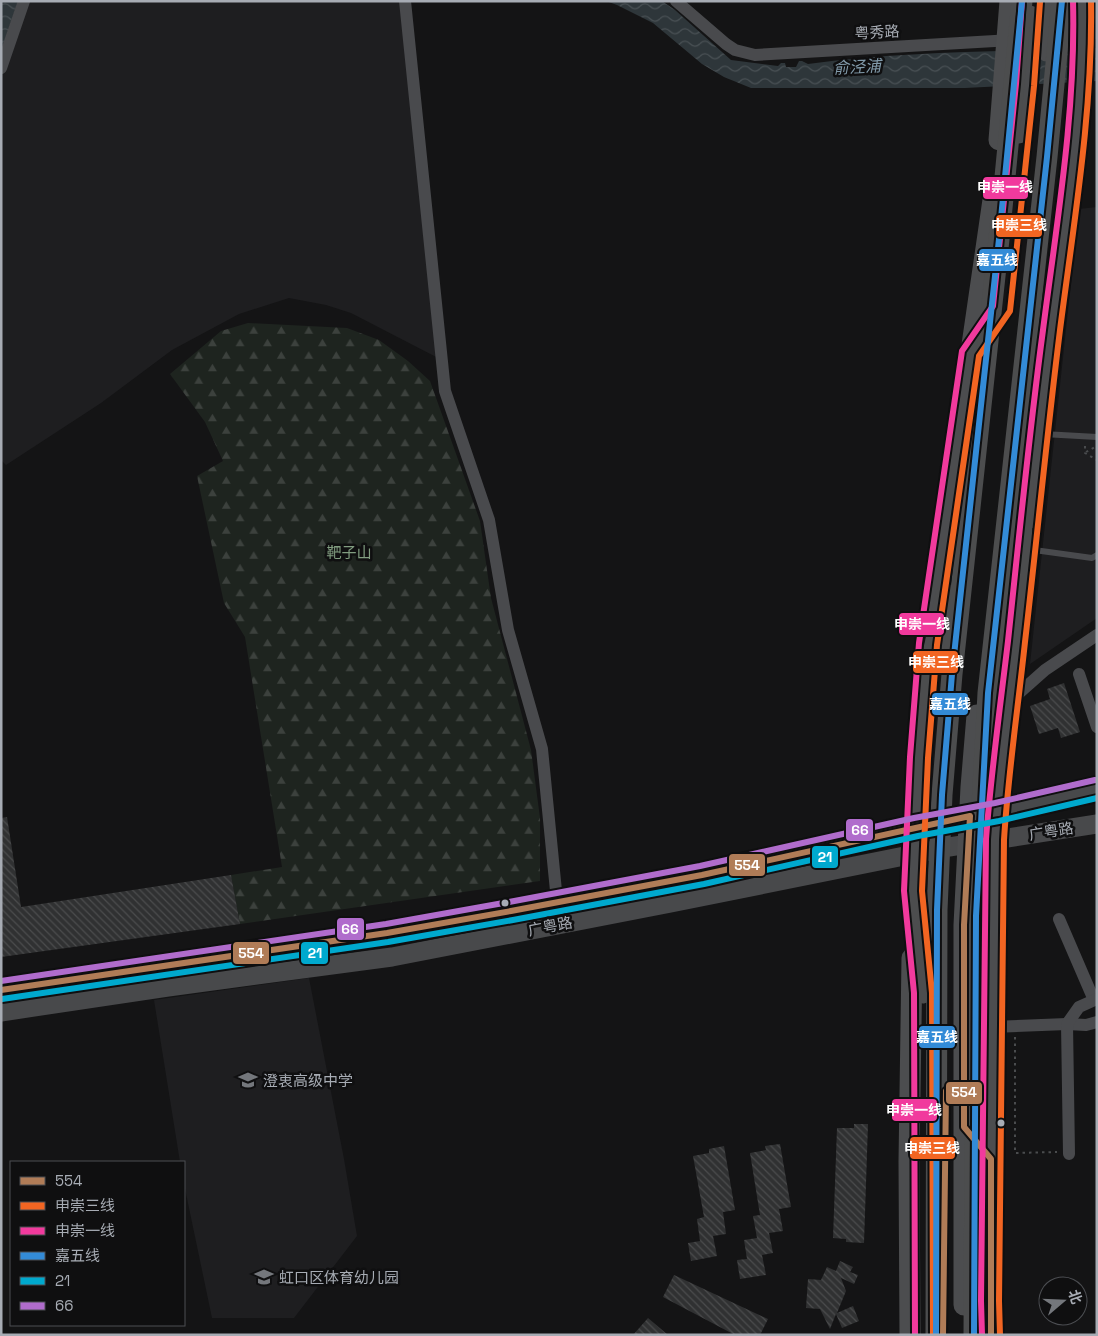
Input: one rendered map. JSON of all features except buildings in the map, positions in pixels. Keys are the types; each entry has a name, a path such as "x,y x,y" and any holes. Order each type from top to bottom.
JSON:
{"highway":[{"path":"924,695 946,594 1007,104 1022,1"},
{"path":"974,1335 976,916 988,693 1047,157 1062,1"},
{"path":"936,1335 937,919 942,794 1007,104"},
{"path":"1020,617 1029,469 1056,204 1047,157"},
{"path":"913,891 923,993 925,1335"}],"main road":[{"path":"910,1335 913,891 924,695 928,644 1007,104 1006,46 1010,1"},
{"path":"1031,1 1038,44"},
{"path":"960,818 971,787 982,659 1015,368 1038,44 1050,1"},
{"path":"991,1335 995,840 1027,549 1029,469 1039,433 1074,155 1078,94 1087,38 1082,1"},
{"path":"943,1335 946,943 959,845 957,726 1001,309 1034,84"},
{"path":"971,353 1001,309"},
{"path":"1015,368 1052,326"},
{"path":"1011,405 1029,469"},
{"path":"942,548 970,591"},
{"name":"广粤路","path":"1,990 387,933 510,911 702,875 1097,789"},
{"name":"广粤路","path":"1,1012 392,957 671,903 914,853 1097,824"},
{"path":"959,845 964,925 963,1252 965,1335"},
{"path":"910,1122 946,1045"},
{"path":"964,1126 991,1159"},
{"path":"910,1296 925,1335"},
{"path":"978,1335 990,1301"}],"street":[{"path":"1,68 24,1"},
{"path":"405,1 445,391 489,520 508,630 542,749 557,901"},
{"name":"粤秀路","path":"676,1 726,44 743,53 755,55 1006,46 1087,38"},
{"path":"1010,701 1045,670 1097,635"},
{"path":"1079,674 1097,727"},
{"path":"1059,919 1095,1000 1079,1007 1067,1024 1070,1153"},
{"path":"992,1027 1086,1025 1097,1022"}],"lane":[{"path":"1039,433 1097,437"},
{"path":"1027,549 1092,558 1097,555"}],"path":[{"path":"1085,436 1085,453"},
{"path":"1085,453 1097,445"},
{"path":"1085,453 1097,460"},
{"path":"1015,1027 1015,1153 1070,1153"}],"shaded area":[{"path":"24,1 405,1 442,360 351,313 326,305 289,298 239,314 172,350 101,403 6,465 1,460 1,68"},
{"path":"1097,207 1097,618 1030,664 1079,209"},
{"path":"309,978 357,1236 294,1318 212,1318 185,1189 185,1161 180,1161 154,1000"}],"green space":[{"name":"靶子山","path":"248,323 347,328 379,340 408,361 430,381 480,521 491,598 531,750 540,818 540,881 240,924 231,875 282,867 245,637 224,603 197,476 223,461 205,422 170,374 221,331"}],"water":[{"path":"1,1 18,1 1,51"},
{"name":"俞泾浦","path":"606,1 662,1 675,10 731,60 778,66 781,63 785,63 786,67 796,67 799,61 808,64 916,54 1097,48 1097,81 965,88 751,88 724,77 702,64 653,23"}],"transit line":[{"name":"申崇一线","path":"915,1335 914,993 904,891 910,757 919,643 962,351 993,306 1016,84 1022,1"},
{"name":"嘉五线","path":"936,1335 937,910 942,795 952,674 999,239 1022,1"},
{"name":"嘉五线","path":"974,1335 976,916 988,693 1047,157 1062,1"},
{"name":"申崇一线","path":"982,1335 986,839 1033,408 1069,125 1072,83 1073,1"},
{"name":"申崇三线","path":"1000,1335 1004,840 1060,330 1082,166 1089,83 1091,1"},
{"name":"申崇三线","path":"933,1335 932,993 922,891 928,758 937,645 979,356 1010,311 1034,86 1040,2"},
{"name":"66","path":"1,981 386,924 509,902 700,866 1095,780"},
{"name":"21","path":"2,999 388,942 513,920 704,884 918,836 999,821 1097,798"},
{"name":"554","path":"1,990 387,933 511,911 702,875 970,816 964,925 964,1127 991,1159 991,1335"},
{"name":"554","path":"943,1335 946,1091"}],"place":[{"name":"澄衷高级中学","path":"248,1080"},
{"name":"虹口区体育幼儿园","path":"264,1277"}]}
